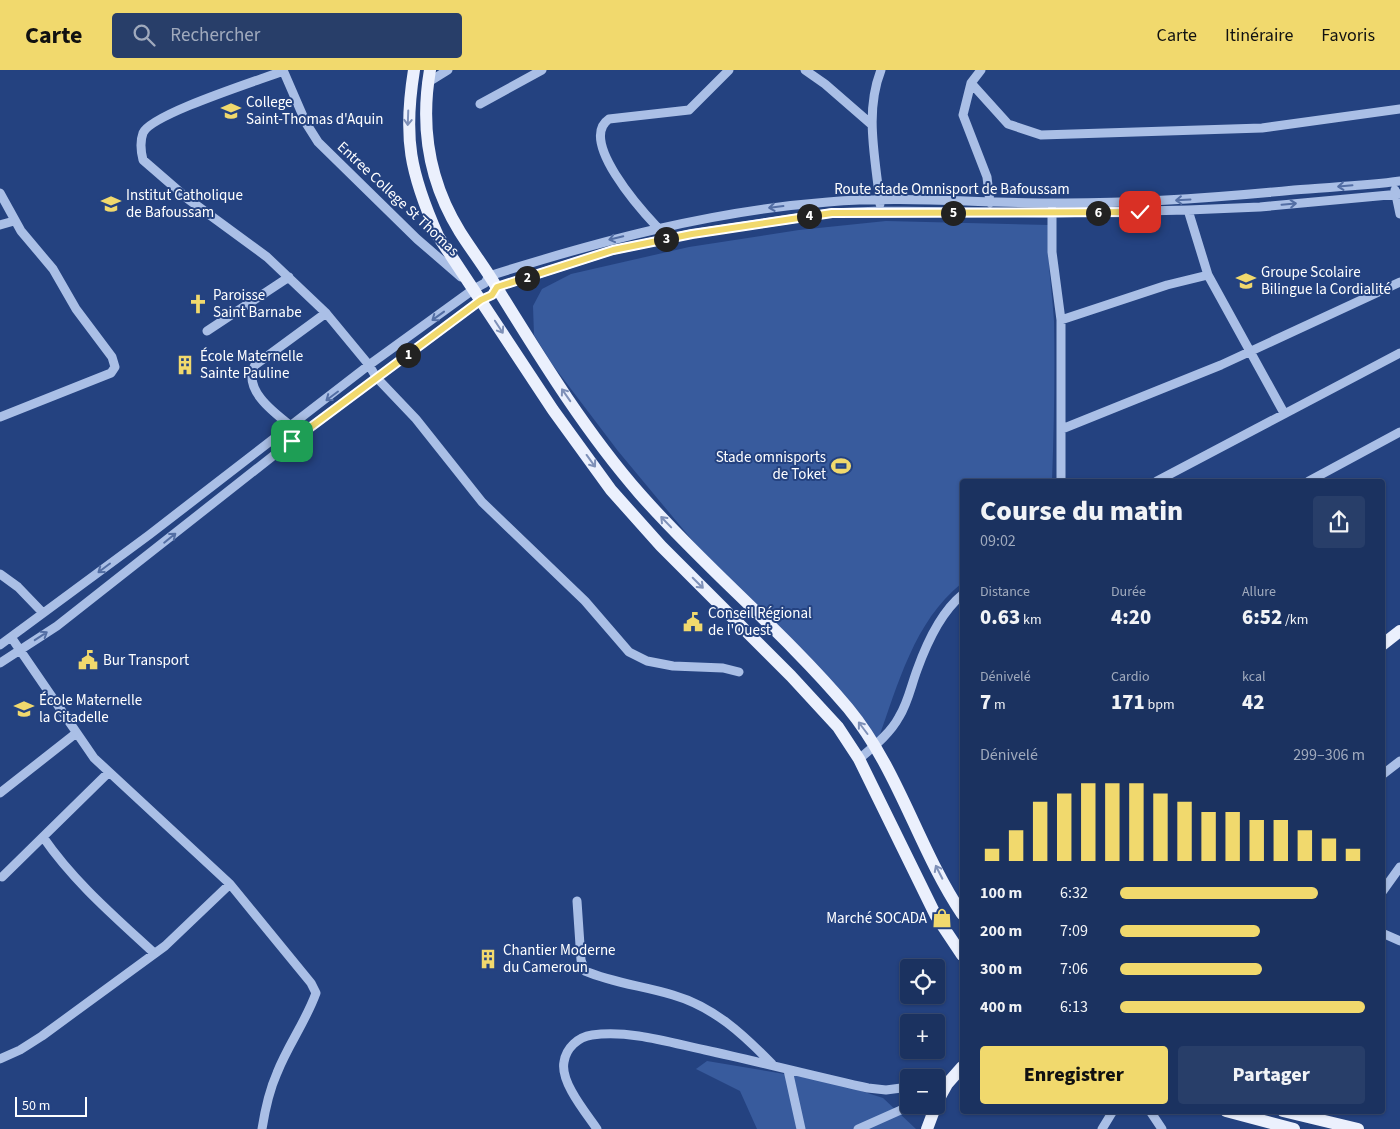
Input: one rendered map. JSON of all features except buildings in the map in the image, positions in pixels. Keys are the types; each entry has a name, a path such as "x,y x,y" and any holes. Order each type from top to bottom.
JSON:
{"main road":[{"path":"414,70 409,100 408,131 412,166 424,205 438,236 553,410 612,490 661,546 791,676 838,727 859,759 936,916 960,951"},
{"path":"430,70 425,120 427,146 432,170 441,196 455,222 542,361 592,432 640,494 824,682 876,745 960,910"},
{"path":"1385,643 1400,631"},
{"path":"945,1080 960,1069"},
{"path":"927,1129 933,1114"},
{"path":"1237,1114 1294,1129"},
{"path":"1296,1114 1358,1129"}],"street":[{"path":"428,84 448,70"},
{"path":"480,104 542,70"},
{"path":"658,228 620,183 602,144 599,132 602,124 609,119 689,110 729,70"},
{"path":"804,70 825,84 872,124"},
{"path":"881,70 873,102 872,124 881,211"},
{"path":"981,70 971,84 963,115 987,177 990,203"},
{"name":"Entree College St Thomas","path":"283,71 306,123 318,142 417,239 474,289"},
{"path":"283,71 190,105 152,123 143,132 141,148 143,160 188,199 267,257 326,313 370,365 376,377 416,419 482,502 585,601 629,652 647,661 673,666 723,668 739,672"},
{"path":"971,84 1008,124 1041,135 1262,128 1400,110"},
{"name":"Route stade Omnisport de Bafoussam","path":"0,645 370,365 474,289 485,283 489,276 610,239 658,228 771,208 829,202 880,200 1052,204 1186,200 1397,181"},
{"path":"1397,181 1400,214"},
{"path":"0,193 14,221 53,269 76,309 112,357 115,367 111,373 0,417"},
{"path":"1260,194 1260,207"},
{"name":"Route stade Omnisport de Bafoussam","path":"0,663 57,626 376,377 481,300 492,295 497,287 613,250 692,234 832,213 881,211 1052,213 1188,210 1260,207 1398,194"},
{"path":"1052,204 1052,252 1061,320 1061,479"},
{"path":"1188,210 1208,275 1284,413"},
{"path":"0,225 14,221"},
{"path":"1061,320 1167,285 1208,275"},
{"path":"207,330 289,276"},
{"path":"1062,429 1221,365 1400,282"},
{"path":"291,426 261,399 252,382 251,372 255,364 326,313"},
{"path":"1161,479 1400,353"},
{"path":"1313,479 1400,432"},
{"path":"0,574 18,587 44,613"},
{"path":"859,759 876,745 899,718 917,669 934,631 960,598"},
{"path":"11,637 75,734 108,773 230,884 311,983 316,992 308,1014 276,1073 266,1105 262,1129"},
{"path":"0,793 75,734"},
{"path":"1385,773 1400,762"},
{"path":"2,877 108,773"},
{"path":"43,837 65,868 87,892 154,953"},
{"path":"1385,888 1400,867"},
{"path":"0,1059 20,1050 42,1036 165,946 230,884"},
{"path":"578,901 581,960 585,971 600,977 674,995 713,1012 737,1028 773,1065"},
{"path":"1385,934 1400,941"},
{"path":"597,1129 571,1090 564,1074 563,1064 575,1041 590,1035 621,1034 667,1041 788,1070 886,1090 900,1088"},
{"path":"788,1070 802,1129"},
{"path":"858,1129 900,1111"},
{"path":"1102,1129 1111,1114"},
{"path":"1152,1114 1162,1129"}],"shaded area":[{"name":"Stade omnisports de Toket","path":"886,221 1049,225 1049,261 1054,321 1052,479 960,479 960,585 945,598 931,616 909,655 878,740 707,558 618,451 552,364 534,335 533,306 542,289 571,274 689,247 799,230"},
{"path":"707,1061 833,1082 883,1098 916,1129 757,1129 740,1091 696,1069"}],"place":[{"name":"College Saint-Thomas d'Aquin","path":"231,111"},
{"name":"Institut Catholique de Bafoussam","path":"111,204"},
{"name":"Groupe Scolaire Bilingue la Cordialité","path":"1246,281"},
{"name":"Paroisse Saint Barnabe","path":"198,304"},
{"name":"École Maternelle Sainte Pauline","path":"185,365"},
{"name":"Stade omnisports de Toket","path":"841,466"},
{"name":"Conseil Régional de l'Ouest","path":"693,622"},
{"name":"Bur Transport","path":"88,660"},
{"name":"École Maternelle la Citadelle","path":"24,709"},
{"name":"Marché SOCADA","path":"942,918"},
{"name":"Chantier Moderne du Cameroun","path":"488,959"}],"route":[{"path":"292,441 481,300 492,295 497,287 613,250 692,234 832,213 881,211 1140,212"}]}
